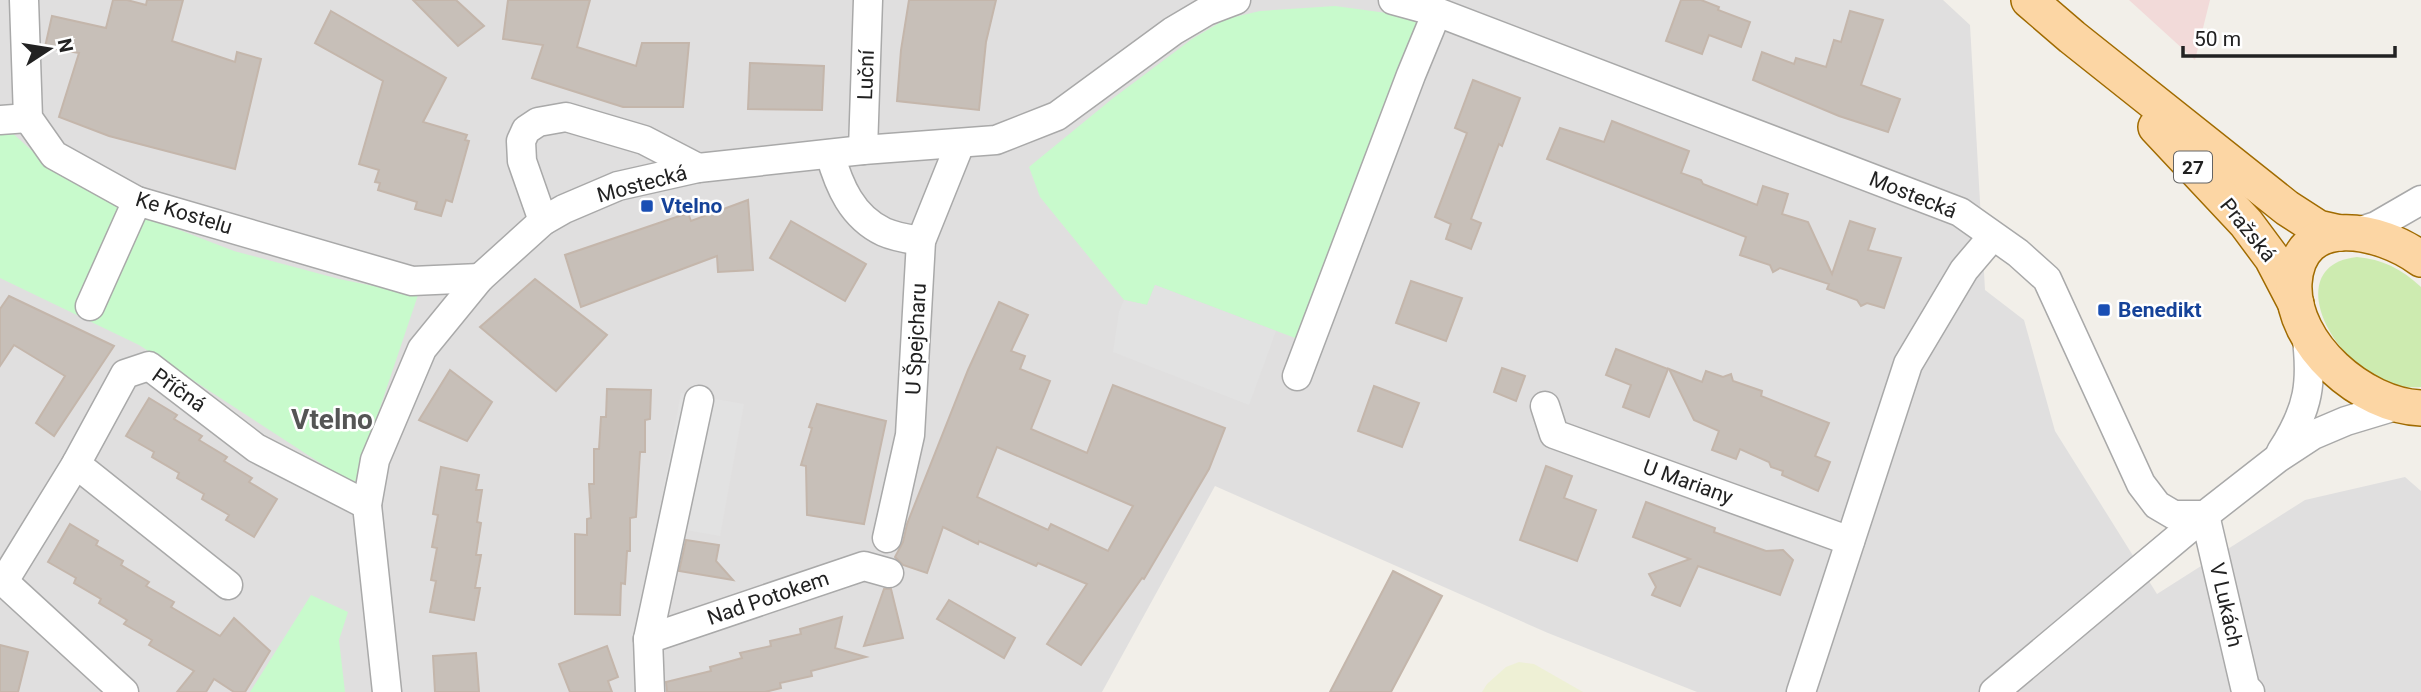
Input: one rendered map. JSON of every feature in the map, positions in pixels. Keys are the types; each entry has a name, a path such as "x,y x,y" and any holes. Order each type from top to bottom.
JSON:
{"main road":[{"name":"Pražská","path":"2029,0 2287,208 2318,228 2389,240 2421,260"},
{"name":"Pražská","path":"2072,37 2246,223 2273,258 2302,319 2327,360 2350,381 2372,395 2415,407"},
{"name":"Pražská","path":"2302,319 2294,282 2303,255 2320,239 2348,233"}],"street":[{"path":"0,120 28,118 24,0"},
{"name":"Luční","path":"863,150 868,0"},
{"name":"Mostecká","path":"387,692 367,505 375,460 422,349 480,278 543,221 618,186 698,169 863,150 996,140 1057,116 1173,31 1207,11 1236,0"},
{"name":"Mostecká","path":"1393,0 1437,12 1960,212 2018,253 2047,279 2141,484 2158,505 2175,515 2205,515"},
{"path":"1297,376 1437,12"},
{"path":"543,221 522,161 521,141 526,130 538,122 566,117 643,140 698,169"},
{"name":"Ke Kostelu","path":"28,118 54,155 137,201 412,281 480,278"},
{"name":"U Špejcharu","path":"887,538 910,435 921,241 960,144"},
{"path":"830,154 842,191 870,224 886,233 921,241"},
{"path":"2348,233 2376,226 2421,200"},
{"path":"90,306 137,201"},
{"path":"1801,692 1908,364 1964,270 1993,237"},
{"path":"2278,458 2296,429 2308,397 2311,364 2302,319"},
{"name":"Příčná","path":"1,581 76,464 125,374 149,366 256,448 367,505"},
{"path":"650,692 648,639 699,400"},
{"name":"U Mariany","path":"1545,406 1554,434 1850,541"},
{"path":"1994,692 2205,515 2278,458 2331,426 2415,407"},
{"path":"76,464 228,585"},
{"name":"V Lukách","path":"2205,515 2245,687 2250,692"},
{"name":"Nad Potokem","path":"648,639 864,566 889,573"},
{"path":"1,581 124,692"}],"shaded area":[{"path":"0,0 1943,0 1970,25 1985,290 2024,320 2055,431 2157,594 2305,500 2405,477 2421,491 2421,692 1697,692 1548,633 1215,486 1102,692 0,692"},
{"path":"2129,0 2210,0 2195,60"},
{"path":"1155,285 1276,331 1249,405 1113,352 1119,312 1124,300 1147,305"},
{"path":"681,393 744,404 720,536 657,525"}],"green space":[{"path":"1335,6 1424,18 1303,341 1155,285 1147,305 1124,300 1040,197 1029,167 1112,99 1192,39 1226,19 1260,11"},
{"path":"0,122 58,174 117,206 234,251 339,279 418,295 354,485 139,345 0,278"},
{"path":"2357,257 2391,266 2421,287 2421,387 2393,384 2366,371 2344,351 2328,328 2319,304 2320,282 2332,265"},
{"path":"311,595 348,612 339,640 345,692 250,692"},
{"path":"1519,662 1534,664 1583,692 1482,692 1506,667"}],"building":[{"path":"113,0 146,5 147,0 183,0 172,41 235,62 237,52 261,59 235,169 109,136 59,117 79,53 45,47 52,16 106,28"},
{"path":"413,0 456,0 484,26 458,46"},
{"path":"508,0 590,0 577,47 636,66 642,43 689,43 683,107 623,107 532,78 543,45 503,39"},
{"path":"909,0 996,0 986,42 979,110 897,101"},
{"path":"1681,0 1701,0 1719,7 1718,10 1750,22 1741,47 1709,35 1702,54 1666,41"},
{"path":"331,11 446,78 423,122 467,135 465,140 469,141 452,202 446,200 441,216 415,209 417,202 378,190 380,183 375,182 379,170 359,164 383,81 315,43"},
{"path":"1850,11 1883,20 1861,85 1900,99 1888,132 1839,116 1753,80 1762,52 1794,64 1796,58 1826,67 1834,40 1841,42"},
{"path":"750,63 824,66 822,110 748,109"},
{"path":"1473,80 1520,98 1502,146 1499,144 1471,219 1481,223 1471,249 1446,239 1451,224 1435,217 1467,133 1455,128"},
{"path":"1612,121 1689,151 1681,173 1701,180 1703,184 1757,205 1763,186 1788,194 1782,214 1808,222 1832,274 1850,221 1875,229 1868,250 1901,258 1884,308 1867,303 1861,306 1857,300 1827,289 1829,284 1780,268 1773,272 1770,265 1740,255 1746,237 1547,159 1560,128 1604,142"},
{"path":"748,200 753,270 718,272 717,256 581,307 565,255 688,213 691,221"},
{"path":"791,221 866,264 845,301 770,258"},
{"path":"535,279 607,335 556,391 480,327"},
{"path":"1411,281 1462,298 1446,341 1396,323"},
{"path":"9,296 114,346 54,436 36,423 65,376 14,345 0,366 0,309"},
{"path":"999,302 1028,315 1011,351 1025,356 1020,369 1050,381 1031,429 1087,453 1113,385 1225,428 1209,469 1144,579 1142,578 1081,665 1047,644 1087,584 1038,563 1036,566 979,541 978,544 943,527 927,573 903,565 895,557 968,370","holes":["997,447 1133,506 1108,551 1051,524 1048,530 977,497"]},
{"path":"1616,349 1668,369 1649,417 1623,407 1631,385 1606,375"},
{"path":"1502,368 1525,376 1516,401 1494,392"},
{"path":"1669,369 1702,382 1706,371 1723,377 1731,374 1733,381 1762,391 1761,396 1829,423 1815,456 1830,462 1818,491 1782,475 1783,471 1771,467 1769,462 1740,449 1736,459 1712,450 1719,431 1694,420"},
{"path":"450,370 492,402 467,441 419,420"},
{"path":"1374,386 1419,403 1402,447 1358,431"},
{"path":"607,389 651,390 650,419 645,420 645,452 640,452 636,517 630,518 630,551 627,551 625,584 621,583 620,615 575,614 575,534 587,535 587,519 591,518 589,484 594,484 594,449 599,449 601,417 606,417"},
{"path":"149,398 177,415 174,419 202,436 199,440 227,457 224,461 252,478 249,482 277,499 254,537 226,520 229,515 202,499 204,494 177,478 179,473 152,457 154,452 126,436"},
{"path":"817,404 886,421 864,524 807,515 806,466 801,465"},
{"path":"1546,466 1572,476 1564,498 1596,510 1577,561 1520,540"},
{"path":"441,467 479,475 476,490 482,490 477,522 481,523 476,555 481,555 475,588 480,588 474,620 430,612 436,581 431,580 437,548 432,547 438,515 433,514"},
{"path":"1646,502 1766,551 1783,550 1793,560 1780,595 1698,566 1680,606 1652,595 1656,587 1649,574 1690,559 1633,537"},
{"path":"70,524 98,541 96,545 123,561 121,565 149,582 146,586 174,602 171,607 220,636 234,618 270,651 245,692 234,692 214,679 206,692 177,692 194,671 149,645 152,640 124,624 127,620 99,603 101,599 74,583 76,578 48,562"},
{"path":"686,540 719,545 716,561 733,580 679,571"},
{"path":"1393,571 1442,596 1391,692 1330,692"},
{"path":"884,589 891,589 903,638 864,646"},
{"path":"949,600 1015,638 1004,658 937,619"},
{"path":"842,617 835,648 866,657 811,671 812,676 780,683 781,688 765,692 667,692 666,682 711,671 710,667 742,658 740,653 771,646 770,641 801,634 800,629"},
{"path":"0,645 28,652 18,692 0,692"},
{"path":"607,646 618,677 608,681 612,692 570,692 559,664"},
{"path":"476,653 479,692 435,692 433,656"}],"place":[{"name":"Vtelno","path":"647,206"},
{"name":"Benedikt","path":"2104,310"}],"district":[{"name":"Vtelno","path":"332,419"}]}
